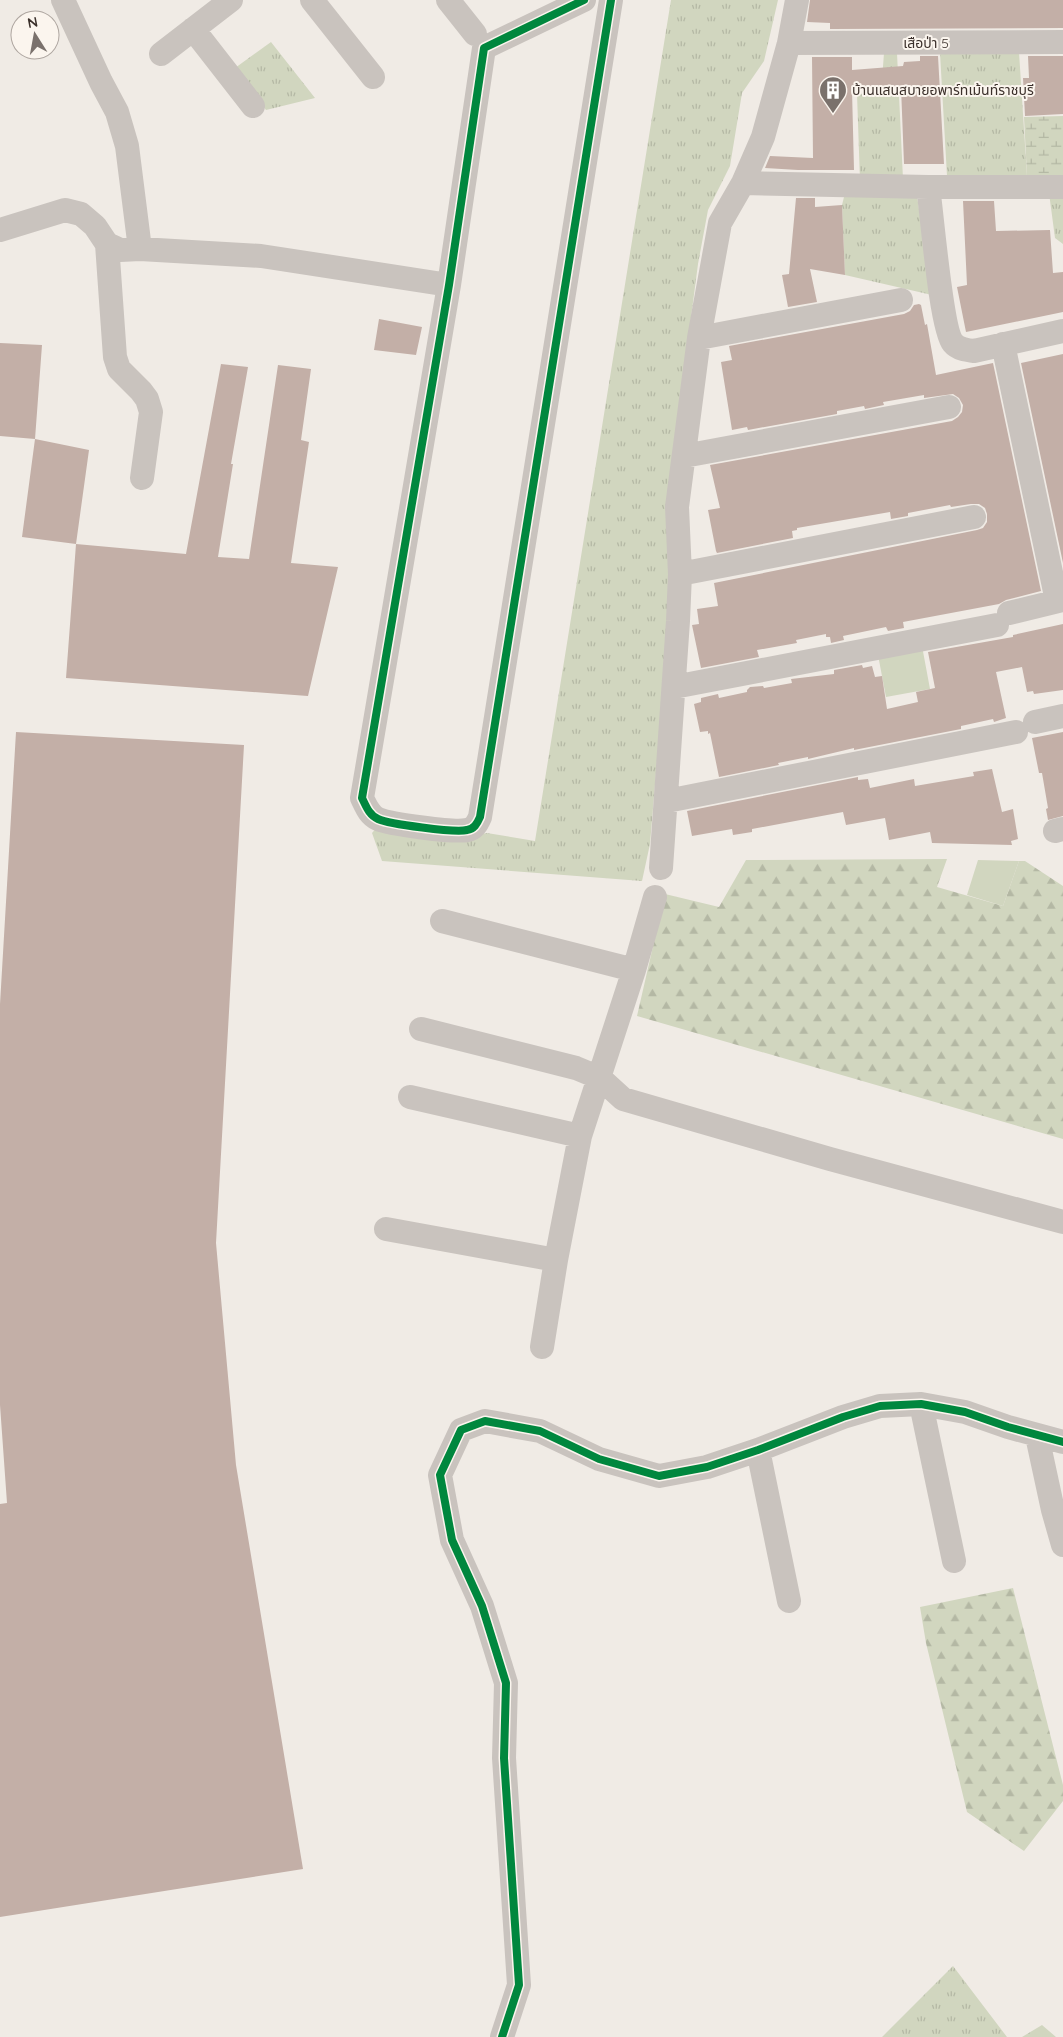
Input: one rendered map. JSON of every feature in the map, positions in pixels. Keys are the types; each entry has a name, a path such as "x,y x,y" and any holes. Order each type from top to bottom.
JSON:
{"street":[{"path":"63,0 100,82 117,112 127,146 140,249"},
{"path":"161,54 231,0"},
{"path":"312,0 373,77"},
{"path":"448,0 475,34"},
{"path":"584,0 484,48 449,285 362,798 368,811 378,819 447,831 468,830 477,825 480,817 611,0"},
{"path":"661,868 667,801 680,574 677,507 699,338 720,223 743,183 763,138 789,43 797,0"},
{"path":"193,30 253,106"},
{"name":"เสือป่า 5","path":"789,43 1063,42"},
{"path":"743,183 928,187 1063,187"},
{"path":"928,187 942,296 948,333 952,343 961,349 974,351 1063,331"},
{"path":"0,230 65,210 81,214 94,226 107,244 120,250 140,249 261,256 449,285"},
{"path":"107,244 114,357 119,369 147,399 151,412 142,478"},
{"path":"699,338 901,300"},
{"path":"674,687 1003,619 1060,601 1003,344"},
{"path":"684,456 949,407"},
{"path":"680,574 974,517"},
{"path":"667,801 1026,727 1063,716"},
{"path":"542,1347 556,1260 580,1136 634,970 655,897"},
{"path":"442,921 634,970"},
{"path":"420,1029 576,1068 600,1078 623,1099 830,1159 1063,1222"},
{"path":"410,1097 580,1136"},
{"path":"386,1229 556,1260"},
{"path":"921,1404 954,1561"},
{"path":"502,2037 519,1985 504,1758 506,1683 482,1606 452,1540 440,1475 461,1430 485,1421 540,1431 599,1459 659,1476 707,1467 758,1450 843,1417 880,1406 921,1404 965,1412 1038,1436 1063,1442"},
{"path":"1038,1436 1053,1510 1063,1545"},
{"path":"758,1450 789,1602"}],"green space":[{"path":"671,0 778,0 764,61 742,93 730,166 708,210 698,264 666,508 670,606 650,844 642,881 382,861 372,833 379,825 472,836 487,833 535,841"},
{"path":"271,42 315,98 266,110 235,68"},
{"path":"1019,52 1027,176 947,176 940,53"},
{"path":"884,53 897,53 903,179 860,181 857,94 881,93"},
{"path":"1063,116 1063,176 1027,176 1024,117"},
{"path":"1063,192 1063,244 1055,238 1049,193"},
{"path":"917,196 932,295 845,275 842,205 844,197"},
{"path":"922,646 930,689 886,697 878,655"},
{"path":"947,859 937,887 1003,906 1019,861 1025,861 1063,886 1063,1139 637,1016 665,894 719,907 746,860"},
{"path":"978,860 1019,861 1003,906 967,895"},
{"path":"1013,1588 1063,1785 1063,1801 1024,1851 967,1812 926,1643 920,1607"},
{"path":"953,1966 1007,2037 882,2037"},
{"path":"1042,2025 1056,2037 1022,2037"}],"building":[{"path":"810,0 1063,0 1063,28 830,29 830,23 807,22"},
{"path":"920,56 938,56 944,164 904,164 901,87 852,90 854,170 765,168 770,156 813,158 812,57 852,57 852,70 903,66 904,62 920,61"},
{"path":"1028,56 1063,56 1063,114 1025,116 1023,78 1029,78"},
{"path":"796,198 815,198 815,207 842,205 845,275 810,269 817,302 788,307 782,275 789,274"},
{"path":"963,201 994,201 996,231 1050,230 1053,273 1063,272 1063,312 966,332 957,287 967,285"},
{"path":"914,305 921,305 925,325 927,324 936,375 993,363 1041,591 1006,600 999,604 903,622 904,628 888,631 886,627 843,636 844,640 831,643 830,637 826,637 826,634 796,640 797,643 757,650 759,657 701,668 692,625 699,624 697,609 718,606 714,583 977,530 983,528 987,522 985,508 979,504 951,507 950,505 908,513 908,516 891,519 890,512 797,528 797,530 792,531 793,538 717,553 716,551 708,510 720,508 710,465 952,421 962,412 963,405 959,398 953,394 924,398 924,395 883,402 884,405 865,409 864,406 837,411 837,414 748,430 747,427 732,430 721,362 732,360 729,346 904,314 910,311"},
{"path":"379,319 422,327 416,355 374,350"},
{"path":"0,343 42,345 35,439 0,436"},
{"path":"1063,354 1063,563 1021,363"},
{"path":"221,364 248,367 231,464 233,464 218,557 249,559 278,365 311,369 301,440 309,442 291,563 338,567 308,696 66,678 76,544 186,554"},
{"path":"35,439 89,450 76,544 22,537"},
{"path":"1063,624 1063,690 1034,694 1033,691 1027,692 1022,667 996,672 1006,718 994,722 993,719 961,726 961,729 854,750 854,748 808,759 808,757 719,777 710,733 708,734 708,731 700,732 694,704 701,702 701,698 718,694 719,698 747,692 750,687 763,686 764,688 792,683 791,679 834,674 834,670 862,665 863,668 872,666 875,677 882,676 887,709 918,702 916,692 935,688 928,652 1013,637 1013,635"},
{"path":"16,732 244,745 216,1243 236,1465 303,1869 0,1917 0,1504 7,1503 0,1405 0,1004"},
{"path":"1063,732 1063,816 1048,820 1046,809 1048,808 1042,773 1039,773 1032,738"},
{"path":"992,769 1002,812 1013,809 1018,839 1011,841 1012,845 932,843 930,832 889,840 885,818 846,825 843,812 752,829 752,832 733,835 732,829 692,836 687,811 858,777 858,780 868,779 870,788 914,779 915,786 974,776 973,772"}],"cycle path":[{"path":"584,0 484,48 449,285 362,798 372,815 384,821 422,828 460,831 473,827 480,817 611,0"},
{"path":"502,2037 519,1985 504,1758 506,1683 482,1606 452,1540 440,1475 461,1430 485,1421 540,1431 599,1459 659,1476 707,1467 758,1450 843,1417 880,1406 921,1404 965,1412 1008,1427 1063,1442"}],"place":[{"name":"บ้านแสนสบายอพาร์ทเม้นท์ราชบุรี","path":"833,114"}]}
